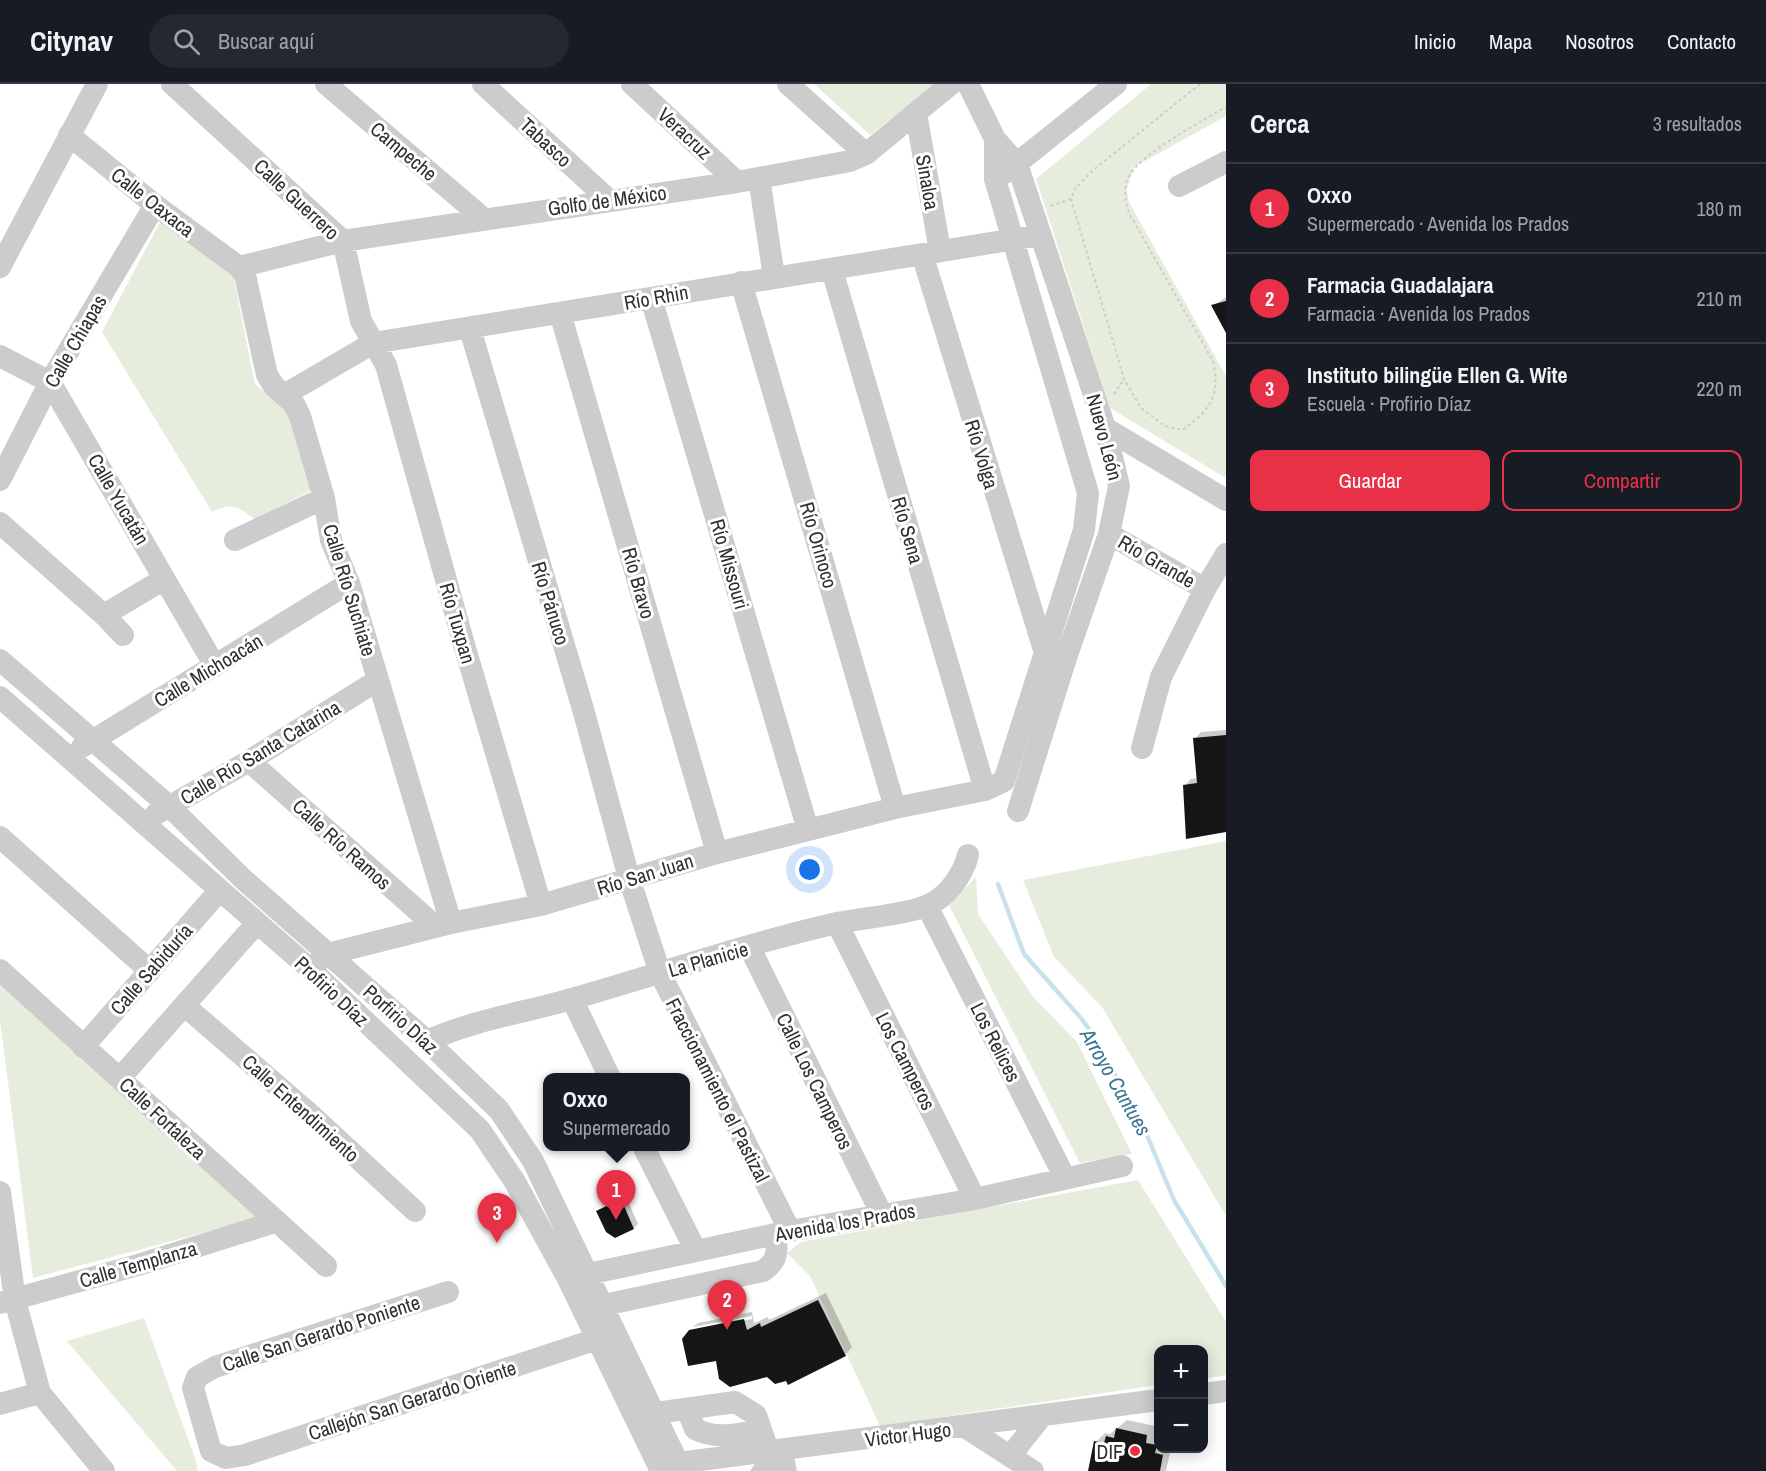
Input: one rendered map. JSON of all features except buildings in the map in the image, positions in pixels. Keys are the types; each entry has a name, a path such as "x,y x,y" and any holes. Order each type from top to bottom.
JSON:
{"street":[{"path":"0,267 97,84"},
{"name":"Calle Guerrero","path":"172,84 343,241 361,321 374,344"},
{"name":"Campeche","path":"326,84 483,218"},
{"name":"Tabasco","path":"483,84 609,200"},
{"name":"Veracruz","path":"632,84 748,180"},
{"path":"788,84 866,153"},
{"name":"Golfo de México","path":"239,267 343,241 830,166 866,153 951,84"},
{"name":"Nuevo León","path":"968,84 995,139 1017,164 1105,428 1119,486 1109,534 1065,661 1018,811"},
{"path":"995,179 1116,84"},
{"name":"Sinaloa","path":"916,112 931,253"},
{"name":"Calle Oaxaca","path":"69,135 154,206 239,267"},
{"name":"Nuevo León","path":"995,139 995,179 1084,471 1088,493 1084,530 1045,653 995,786"},
{"path":"1179,186 1226,162"},
{"path":"748,180 774,277"},
{"name":"Calle Chiapas","path":"0,480 50,382 154,206"},
{"name":"Río Rhin","path":"284,395 374,344 741,282 832,270 1040,235"},
{"name":"Río Volga","path":"931,253 1045,653"},
{"name":"Calle Río Suchiate","path":"239,267 248,284 267,375 294,404 300,416 324,498 331,540 350,583 443,924"},
{"name":"Río Sena","path":"832,270 995,786"},
{"name":"Río Orinoco","path":"741,282 895,808"},
{"name":"Río Missouri","path":"651,298 808,830"},
{"name":"Río Bravo","path":"560,313 717,853"},
{"name":"Río Pánuco","path":"470,328 584,709 629,878"},
{"name":"Río Tuxpan","path":"374,344 386,365 465,648 541,905"},
{"path":"0,356 50,382"},
{"name":"Calle Yucatán","path":"50,382 215,666"},
{"path":"1105,428 1226,500"},
{"path":"235,540 324,498"},
{"path":"0,523 104,615 123,635"},
{"name":"Río Grande","path":"1109,534 1205,589"},
{"path":"1142,748 1161,677 1205,589 1226,554"},
{"path":"104,615 164,579"},
{"name":"Calle Michoacán","path":"67,758 350,583"},
{"name":"Porfirio Díaz","path":"0,660 169,806 243,879 427,1041 513,1128 533,1161 578,1277 668,1468"},
{"name":"Calle Río Santa Catarina","path":"141,823 249,761 378,680"},
{"name":"Profirio Díaz","path":"0,697 256,924 309,968 480,1130 578,1277"},
{"name":"Calle Río Ramos","path":"249,761 443,924"},
{"name":"Río San Juan","path":"309,968 328,954 386,942 443,924 541,905 717,853 895,808 995,786 1027,784"},
{"path":"0,837 150,970"},
{"name":"La Planicie","path":"427,1041 462,1025 572,999 749,946 837,923 927,906 944,894 961,876 968,855"},
{"name":"Fraccionamiento el Pastizal","path":"629,878 660,973 782,1233"},
{"name":"Calle Sabiduría","path":"82,1047 219,891"},
{"name":"Los Relices","path":"927,906 1065,1178"},
{"name":"Los Camperos","path":"837,923 975,1198"},
{"path":"120,1078 256,924"},
{"name":"Calle Los Camperos","path":"749,946 882,1215"},
{"name":"Calle Fortaleza","path":"0,970 82,1047 120,1078 275,1222 326,1266"},
{"path":"572,999 608,1073"},
{"name":"Calle Entendimiento","path":"185,1006 310,1114 415,1211"},
{"path":"646,1151 696,1251"},
{"name":"Avenida los Prados","path":"578,1277 782,1233 975,1198 1122,1166"},
{"path":"0,1192 7,1301 40,1394 99,1470"},
{"name":"Calle Templanza","path":"7,1301 148,1262 275,1222"},
{"path":"597,1340 593,1307 763,1271 774,1264 782,1233"},
{"name":"Calle San Gerardo Poniente","path":"226,1458 211,1451 193,1388 196,1377 215,1367 448,1292"},
{"name":"Porfirio Díaz","path":"597,1340 644,1415"},
{"name":"Callejón San Gerardo Oriente","path":"226,1458 245,1455 597,1340"},
{"path":"1208,1393 1226,1391"},
{"path":"0,1404 40,1394"},
{"name":"Victor Hugo","path":"668,1468 729,1446 765,1440 965,1427 1154,1401"},
{"path":"644,1415 735,1402 756,1415 765,1440"},
{"path":"687,1409 695,1429 729,1446"},
{"path":"1012,1458 1018,1446 1042,1416"},
{"path":"965,1427 1033,1471"}],"path":[{"path":"1200,84 1091,172 1075,189 1071,199 1124,379 1141,408 1165,426 1182,430 1194,422 1214,399 1217,379 1214,361 1129,213 1125,200 1126,185 1131,172 1149,156 1226,106"}],"green space":[{"path":"814,84 936,84 870,135"},
{"path":"1151,84 1226,84 1226,116 1134,167 1127,190 1129,202 1226,376 1226,476 1224,477 1110,408 1036,179"},
{"path":"160,222 232,269 255,384 287,409 314,489 255,519 230,506 212,512 102,332"},
{"path":"1226,841 1226,1216 1102,1007 1054,957 1023,880"},
{"path":"976,877 978,914 1034,998 1077,1042 1132,1154 1080,1163 949,905"},
{"path":"0,979 265,1216 33,1278 0,1020"},
{"path":"1138,1180 1226,1322 1226,1375 1208,1378 1208,1345 1154,1345 1154,1386 880,1426 810,1276 787,1253 801,1242"},
{"path":"144,1318 198,1471 177,1471 67,1341"}],"waterway":[{"name":"Arroyo Cantues","path":"998,884 1024,954 1092,1033 1141,1121 1174,1200 1226,1286"}],"place":[{"name":"Oxxo","path":"616,1220"},
{"name":"Instituto bilingüe Ellen G. Wite","path":"497,1243"},
{"name":"Farmacia Guadalajara","path":"727,1330"},
{"name":"DIF","path":"1135,1451"}]}
